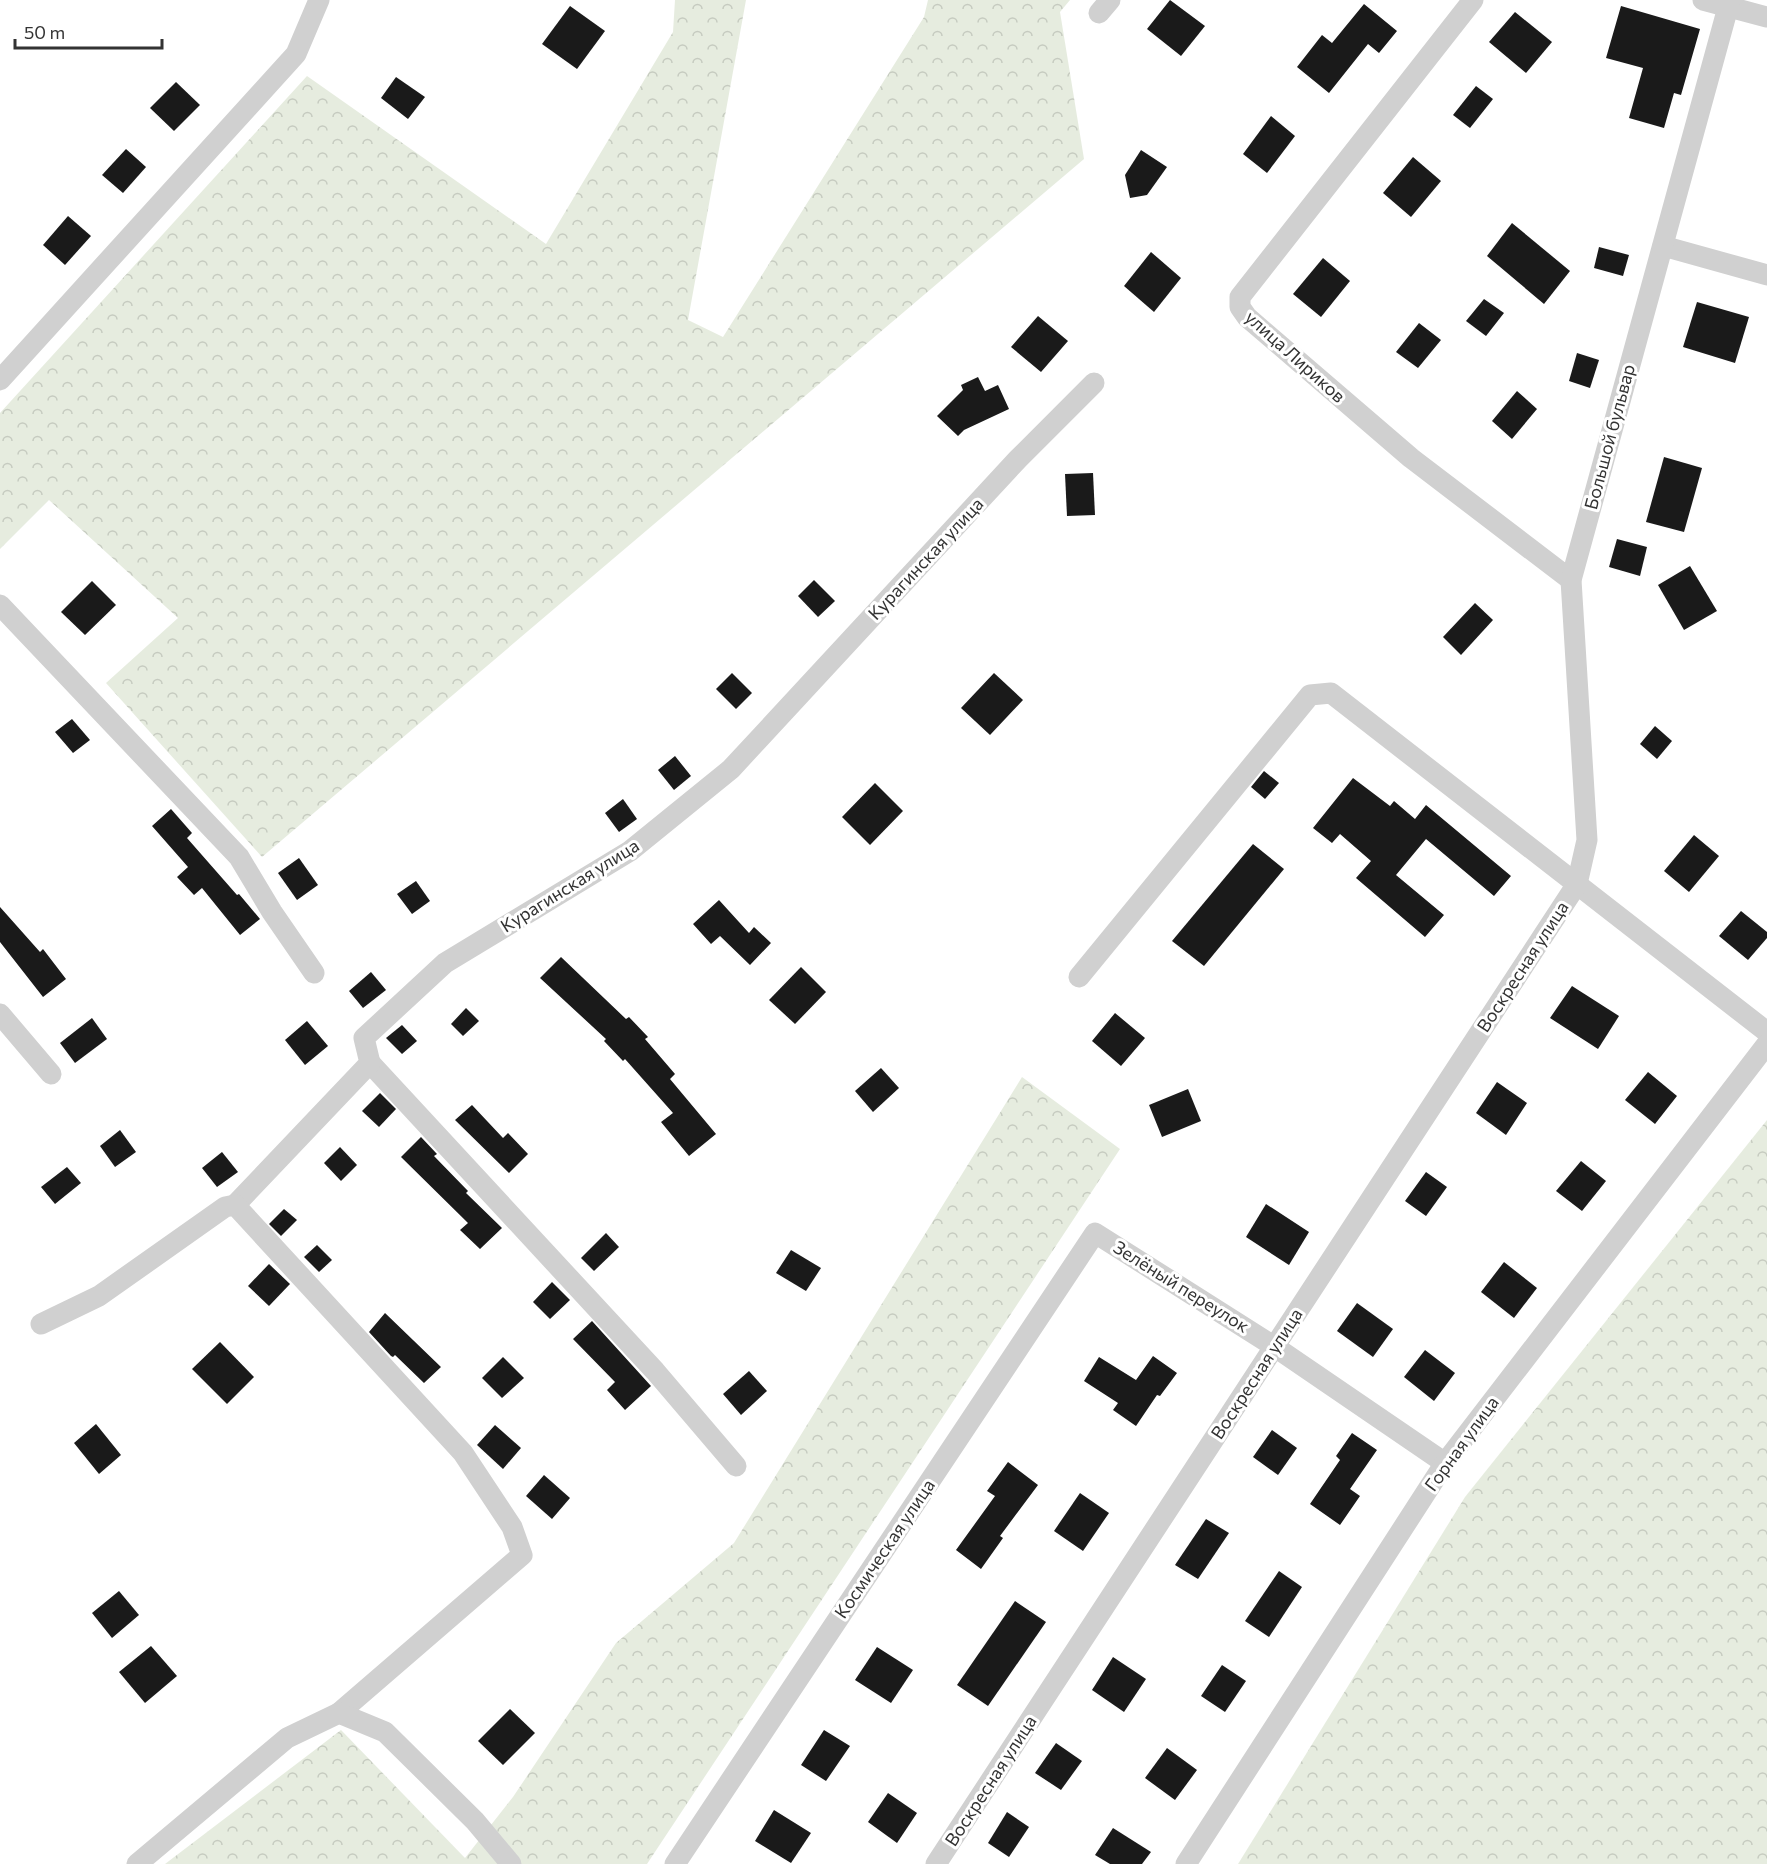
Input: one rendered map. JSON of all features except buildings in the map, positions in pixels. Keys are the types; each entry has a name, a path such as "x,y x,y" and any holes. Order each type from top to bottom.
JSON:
{"street":[{"path":"0,380 296,54 319,0"},
{"name":"улица Лириков","path":"1473,0 1240,297 1240,307 1247,317 1411,458 1571,580"},
{"path":"1703,0 1729,3 1767,17"},
{"name":"Большой бульвар","path":"1577,884 1587,840 1571,580 1729,3"},
{"path":"1663,246 1767,275"},
{"name":"Курагинская улица","path":"370,1063 364,1038 445,963 630,851 731,769 1018,459 1094,383"},
{"path":"0,605 239,857 272,912 314,973"},
{"path":"1079,977 1310,695 1330,693 1767,1032"},
{"name":"Воскресная улица","path":"936,1864 1577,884"},
{"path":"0,1014 51,1074"},
{"name":"Горная улица","path":"1186,1864 1445,1463 1767,1044"},
{"path":"41,1324 99,1296 225,1207 236,1205 370,1063 654,1371 736,1467"},
{"path":"138,1864 286,1738 339,1713 522,1556 512,1527 463,1453 236,1205"},
{"name":"Зелёный переулок","path":"1095,1233 1275,1347 1445,1463"},
{"name":"Космическая улица","path":"675,1864 1095,1233"},
{"path":"339,1713 385,1732 476,1821 511,1864"}],"green space":[{"path":"675,0 746,0 688,320 723,337 924,17 928,0 1070,0 1060,12 1084,159 262,857 106,683 178,618 49,500 0,549 0,413 307,76 546,244 673,32"},
{"path":"1022,1077 1120,1149 647,1864 165,1864 341,1730 465,1858 513,1797 616,1643 734,1543"},
{"path":"1767,1120 1767,1864 1238,1864 1465,1497"}]}
